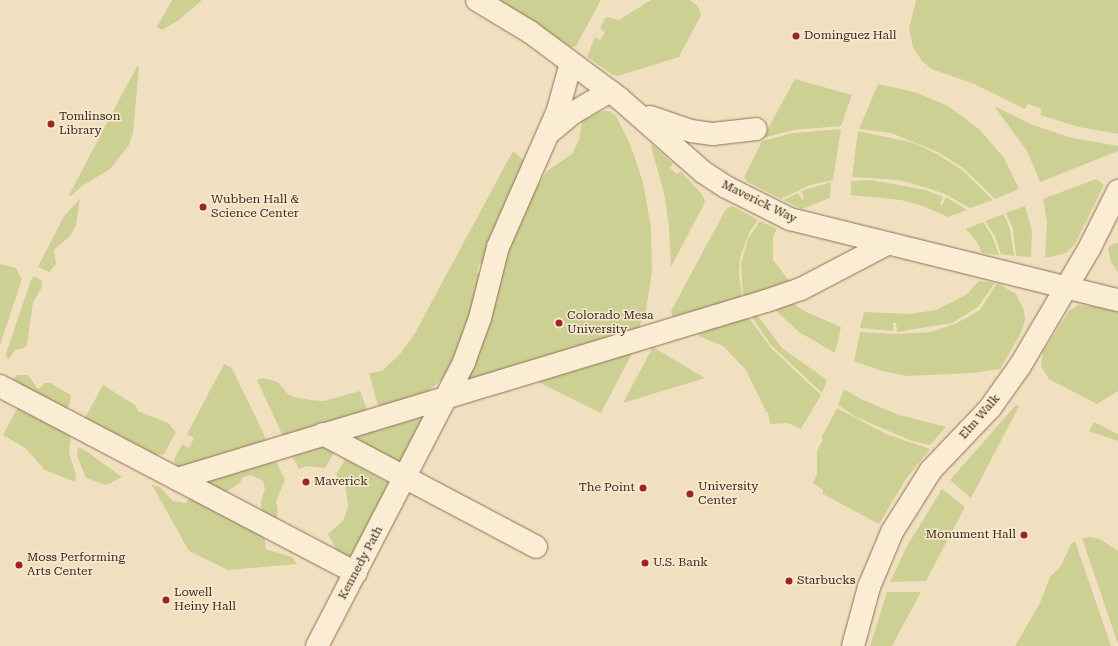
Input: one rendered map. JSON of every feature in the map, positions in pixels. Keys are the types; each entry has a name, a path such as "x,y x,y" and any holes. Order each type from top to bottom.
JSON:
{"street":[{"name":"Maverick Way","path":"477,0 530,32 610,91 703,172 726,187 790,219 1064,288 1118,300"},
{"name":"Kennedy Path","path":"317,646 447,397 474,339 498,247 507,222 549,133 571,63"},
{"path":"549,133 573,113 610,91"},
{"path":"634,111 691,131 713,134 756,129"},
{"name":"Elm Walk","path":"853,646 869,587 892,532 931,470 990,408 1020,366 1064,288 1089,249 1118,191"},
{"path":"177,479 322,434 766,302 801,289 887,244"},
{"path":"0,386 356,573"},
{"path":"322,434 536,547"}],"green space":[{"path":"172,0 202,0 179,20 162,30 157,27"},
{"path":"496,0 601,0 576,46 571,47"},
{"path":"651,0 689,0 697,5 701,15 679,57 618,76 613,75 587,57 595,37 600,40 605,32 600,28 606,17 619,20"},
{"path":"916,0 1118,0 1118,134 1079,127 1040,115 1042,109 1028,104 1025,109 974,84 932,69 922,61 913,47 909,29"},
{"path":"137,66 139,67 133,133 129,145 110,169 82,186 71,196 69,195"},
{"path":"795,79 852,95 841,126 794,130 763,138"},
{"path":"878,84 915,92 948,106 979,129 1004,158 1019,189 995,199 963,168 938,152 891,133 859,129"},
{"path":"994,106 1031,124 1068,137 1118,146 1118,151 1040,182 1027,151"},
{"path":"602,111 609,111 616,116 630,144 643,182 651,228 652,271 646,310 638,330 467,382 465,380 503,262 523,210 547,171 572,154 579,140 582,121"},
{"path":"841,129 833,180 810,185 781,199 746,181 744,177 762,141 793,133"},
{"path":"858,131 914,143 937,154 962,170 993,200 970,208 945,194 899,180 852,177"},
{"path":"653,145 673,164 670,168 677,174 680,171 702,194 705,202 671,267 669,226 664,193 651,147"},
{"path":"513,151 526,163 485,264 479,263 477,273 482,274 457,356 443,378 422,397 379,409 369,373 382,371 400,354 415,333"},
{"path":"1096,179 1104,185 1075,244 1066,253 1045,258 1047,223 1043,199"},
{"path":"870,180 926,190 943,197 940,204 942,205 946,197 967,210 948,217 923,206 901,200 851,195 851,181"},
{"path":"831,182 830,198 802,209 783,200 798,193 802,200 804,199 801,191"},
{"path":"80,199 76,225 70,236 54,250 56,264 49,272 38,267 64,216"},
{"path":"732,206 758,220 750,231 740,257 739,272 742,298 673,318 671,311 726,209"},
{"path":"1025,206 1032,230 1031,257 1016,256 1013,229 1006,213"},
{"path":"1004,214 1010,229 1014,256 1001,254 995,236 985,221"},
{"path":"760,221 777,229 773,237 773,260 791,283 780,287 776,282 778,287 743,298 741,264 748,239"},
{"path":"983,222 992,236 999,255 982,253 977,242 966,229"},
{"path":"1118,243 1118,272 1111,262 1108,248 1112,244"},
{"path":"0,264 16,268 22,279 0,345"},
{"path":"34,276 42,281 42,287 33,302 27,345 25,348 15,350 8,360 6,354 31,280"},
{"path":"979,281 995,283 978,307 952,323 897,332 896,323 893,323 893,331 860,328 864,312 910,314 936,310 967,294"},
{"path":"997,283 1016,294 1024,310 1025,320 1021,333 1000,369 972,373 907,376 882,371 854,361 860,332 895,334 931,332 955,324 980,310"},
{"path":"794,304 804,311 841,327 835,353 799,332 774,309"},
{"path":"1078,305 1118,308 1118,391 1097,404 1049,379 1041,366 1043,352 1069,311"},
{"path":"757,315 782,348 827,380 822,393 771,345 751,316"},
{"path":"748,317 772,349 821,395 801,429 788,423 770,424 768,412 766,412 746,370 723,346 699,336 699,333"},
{"path":"653,347 705,378 623,403"},
{"path":"632,353 601,413 538,382"},
{"path":"224,364 232,368 268,443 178,470 174,460 182,444 189,448 194,438 187,434"},
{"path":"17,375 28,375 38,389 45,383 50,383 71,395 69,406 65,411 10,382"},
{"path":"263,378 278,382 287,393 294,397 311,400 324,401 360,391 368,412 284,438 257,380"},
{"path":"103,385 135,405 138,411 168,423 176,432 164,454 151,456 88,423 85,418"},
{"path":"844,389 861,399 896,414 946,427 930,445 912,441 856,417 838,405"},
{"path":"1016,405 1019,406 971,498 950,480"},
{"path":"18,407 71,435 69,453 76,475 75,482 45,470 25,448 3,435"},
{"path":"837,408 886,434 930,449 906,479 879,524 823,494 823,490 813,483 817,473 817,451 823,439 821,438"},
{"path":"427,415 401,465 351,438"},
{"path":"1094,422 1118,434 1118,441 1089,431"},
{"path":"78,447 86,451 122,477 106,485 86,478 77,456"},
{"path":"323,447 334,453 325,468 307,466 299,469 292,456"},
{"path":"345,459 391,484 350,561 339,555 328,534 343,521 348,507 345,483 336,475"},
{"path":"276,461 285,480 276,501 278,513 276,520 262,512 261,501 265,489 263,481 251,475 243,477 239,484 224,493 202,483"},
{"path":"152,485 160,487 173,501 186,503 190,498 264,536 266,549 292,557 297,564 228,570 189,551"},
{"path":"942,489 965,507 926,581 890,582 907,546"},
{"path":"1090,537 1100,539 1118,551 1118,644 1082,538"},
{"path":"1075,541 1111,646 1015,646 1040,603 1050,577 1061,566 1071,544"},
{"path":"887,592 921,592 892,646 870,646"}],"place":[{"name":"Dominguez Hall","path":"796,36"},
{"name":"Tomlinson Library","path":"51,124"},
{"name":"Wubben Hall & Science Center","path":"203,207"},
{"name":"Colorado Mesa University","path":"559,323"},
{"name":"Maverick","path":"306,482"},
{"name":"The Point","path":"643,488"},
{"name":"University Center","path":"690,494"},
{"name":"Monument Hall","path":"1024,535"},
{"name":"U.S. Bank","path":"645,563"},
{"name":"Moss Performing Arts Center","path":"19,565"},
{"name":"Starbucks","path":"789,581"},
{"name":"Lowell Heiny Hall","path":"166,600"}]}
